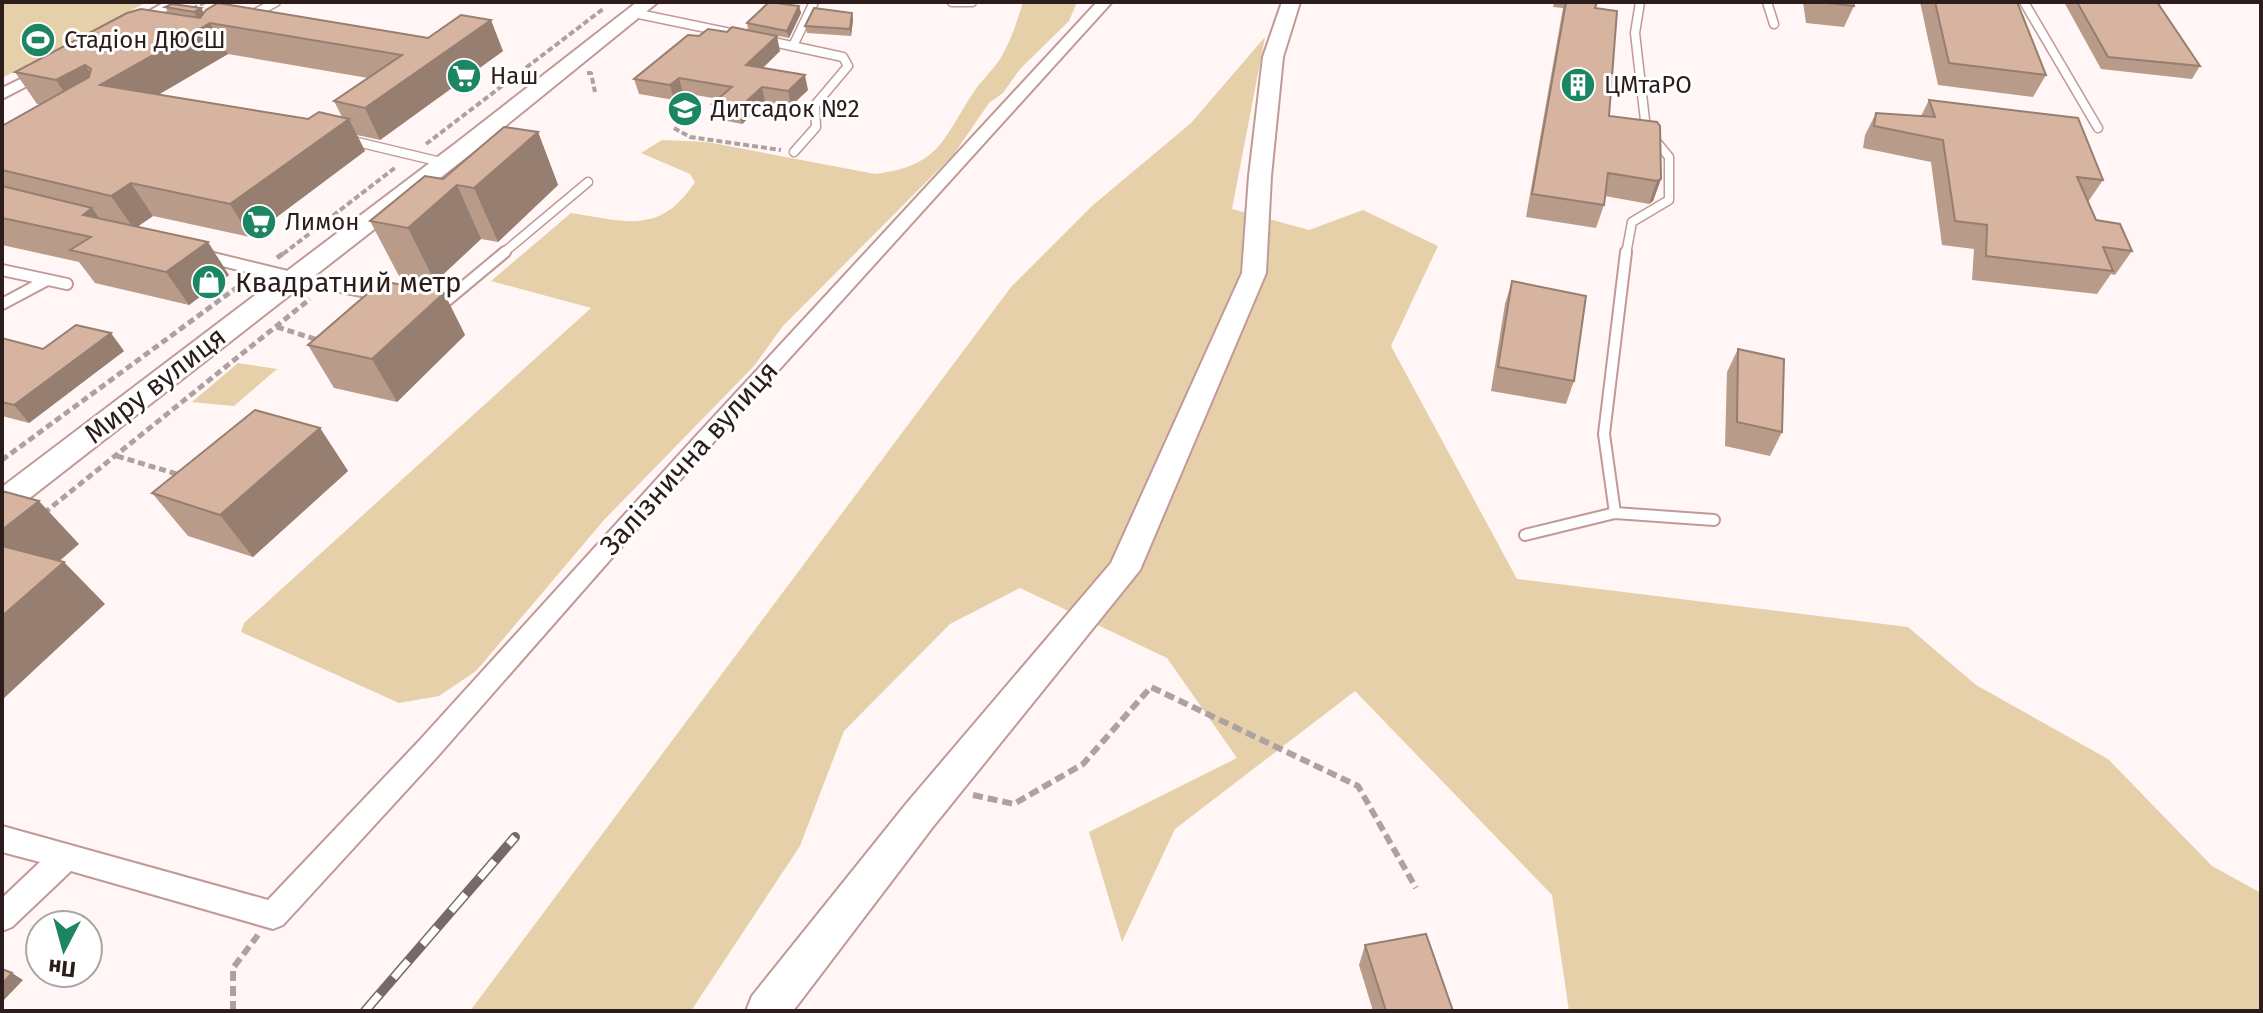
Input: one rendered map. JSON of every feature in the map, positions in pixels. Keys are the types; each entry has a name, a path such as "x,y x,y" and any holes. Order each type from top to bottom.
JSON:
{"street":[{"path":"128,30 175,2"},
{"name":"Залізнична вулиця","path":"273,915 428,749 703,441 1105,2"},
{"path":"767,1011 942,788 1124,570 1254,273 1260,176 1273,57 1291,2"},
{"name":"Миру вулиця","path":"2,503 294,278 462,154 632,6"},
{"path":"2,94 58,64"},
{"path":"169,247 294,278"},
{"path":"2,839 273,915"},
{"path":"2,917 66,857"}],"lane":[{"path":"235,25 276,2"},
{"path":"793,46 814,2"},
{"path":"952,2 972,2"},
{"path":"1615,513 1604,434 1620,285 1632,222 1669,200 1669,157 1646,129 1635,33 1640,2"},
{"path":"1767,2 1774,24"},
{"path":"2024,2 2098,128"},
{"path":"632,6 843,57 848,66 815,105 816,127 794,152"},
{"path":"342,138 411,155 462,154"},
{"path":"428,305 442,308 588,182"},
{"path":"2,270 67,284"},
{"path":"294,278 400,298"},
{"path":"2,304 47,280"},
{"path":"1525,535 1615,513 1714,520"}],"path":[{"path":"192,9 205,2"},
{"path":"2,460 261,270 411,155 632,6"},
{"path":"591,73 595,92"},
{"path":"674,128 690,137 794,152"},
{"path":"277,327 329,344"},
{"path":"116,456 184,476"},
{"path":"942,788 1014,804 1083,764 1151,687 1358,786 1416,888"},
{"path":"233,1011 233,968 273,915"}],"shaded area":[{"name":"Стадіон ДЮСШ","path":"2,2 147,2 2,78"},
{"path":"1023,2 1077,2 1069,21 1020,69 1003,93 989,103 954,154 783,326 754,366 604,520 476,671 439,696 399,703 241,632 244,623 591,308 491,281 571,213 624,221 654,218 682,199 695,182 690,174 641,153 662,140 707,142 875,174 913,165 926,158 945,138 976,89 1000,59"},
{"path":"1265,37 1232,209 1309,230 1363,210 1438,246 1391,346 1517,579 1908,627 1976,685 2108,759 2212,866 2261,893 2261,1011 1569,1011 1552,895 1355,691 1175,829 1122,942 1089,832 1237,758 1167,658 1020,588 950,624 844,731 800,846 691,1011 470,1011 1011,287 1092,206 1191,123"},
{"path":"238,363 277,369 234,406 192,402"}],"building":[{"path":"769,2 799,6 787,31 747,23"},
{"name":"ЦМтаРО","path":"1566,2 1597,2 1595,8 1617,11 1609,116 1657,122 1660,126 1661,179 1657,181 1608,173 1604,205 1532,194"},
{"path":"1819,2 1853,2 1854,6"},
{"path":"1935,2 2017,2 2046,75 1949,63"},
{"path":"2077,2 2157,2 2200,66 2108,57"},
{"path":"218,3 428,38 461,15 491,20 365,108 334,101 402,55 210,23 100,85 308,119 319,112 349,119 230,204 131,183 111,196 2,170 2,126 89,77 91,69 85,65 56,80 15,72 127,13 141,9 200,18"},
{"path":"172,4 201,8 194,12 165,7"},
{"path":"814,8 852,13 850,29 805,26"},
{"path":"732,27 777,36 746,65 805,75 788,91 762,87 738,109 712,104 732,87 679,78 670,85 634,79 688,35 699,36 708,29 727,32"},
{"path":"1929,100 2078,118 2103,180 2077,177 2096,220 2120,224 2132,251 2103,247 2113,271 1986,256 1987,225 1955,221 1943,140 1874,126 1876,113 1935,117"},
{"path":"504,127 538,132 474,188 457,185 408,228 370,221 425,176 443,179"},
{"path":"2,186 92,208 83,215 208,242 166,272 70,250 91,237 2,218"},
{"path":"382,281 444,293 372,359 308,345"},
{"path":"1512,281 1586,296 1574,381 1498,367"},
{"path":"76,325 111,333 14,405 2,402 2,338 43,349"},
{"path":"1738,349 1784,359 1782,432 1737,422"},
{"path":"255,410 320,428 220,515 152,493"},
{"path":"2,491 39,501 2,530"},
{"path":"2,546 64,562 2,616"},
{"path":"1426,934 1453,1011 1386,1011 1365,945"},
{"path":"2,969 12,973 2,984"}],"railway":[{"path":"365,1011 515,837"}],"place":[{"name":"Стадіон ДЮСШ","path":"38,40"},
{"name":"Наш","path":"464,76"},
{"name":"ЦМтаРО","path":"1578,85"},
{"name":"Дитсадок №2","path":"685,109"},
{"name":"Лимон","path":"259,222"},
{"name":"Квадратний метр","path":"209,282"}]}
